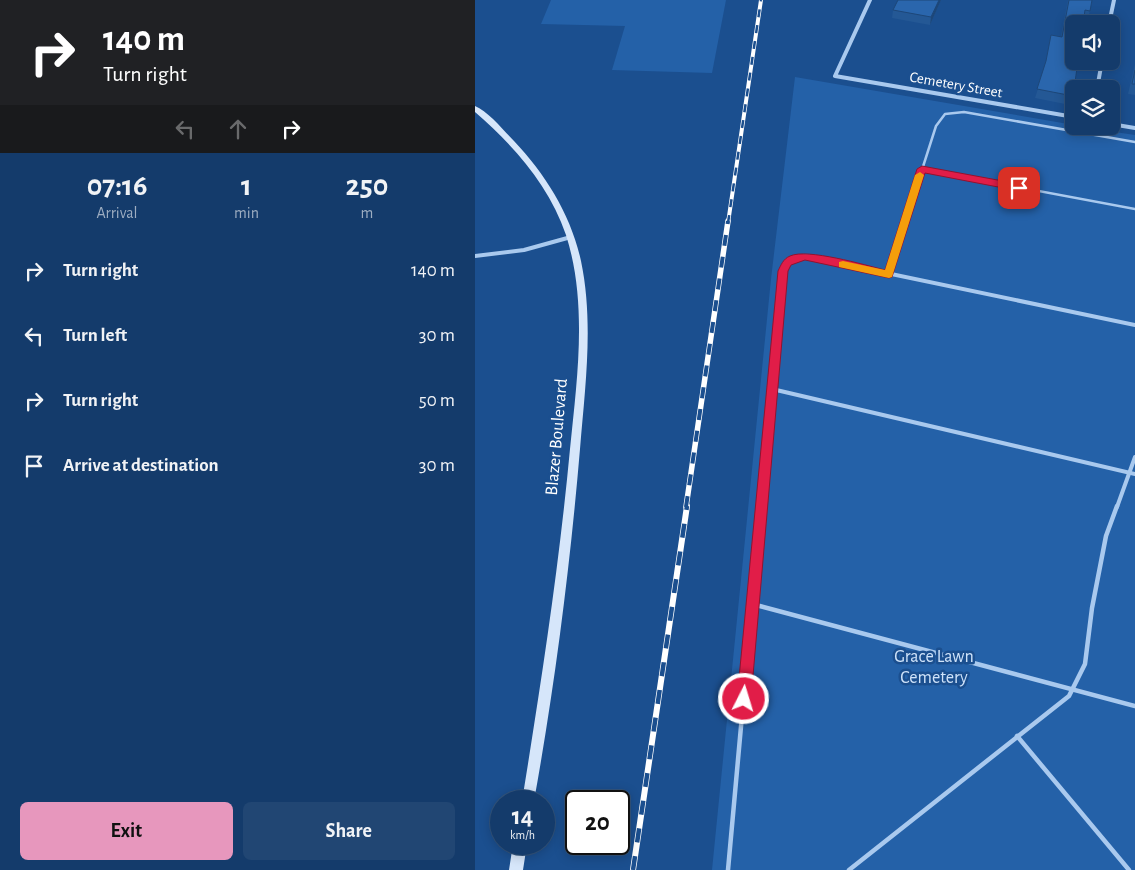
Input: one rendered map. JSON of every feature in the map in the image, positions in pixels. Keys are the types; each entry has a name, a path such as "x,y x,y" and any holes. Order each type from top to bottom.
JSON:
{"main road":[{"name":"Blazer Boulevard","path":"475,108 518,148 536,169 559,209 571,237 581,281 583,352 569,514 546,693 529,790"},
{"path":"516,870 518,855"}],"street":[{"name":"Cemetery Street","path":"870,0 835,76 1065,115"},
{"path":"1111,15 1114,0"},
{"path":"1120,126 1135,128"}],"lane":[{"path":"889,274 936,126 941,118 952,112 964,112 1135,142"},
{"path":"922,169 1135,209"},
{"path":"475,256 519,252 571,237"},
{"path":"728,870 783,271 788,262 805,256 1135,326"},
{"path":"772,389 1132,473"},
{"path":"849,870 1069,696 1085,664 1092,608 1106,536 1132,473 1135,457"},
{"path":"752,604 1135,706"},
{"path":"1017,736 1129,870"}],"green space":[{"path":"551,0 726,0 712,73 612,70 625,26 541,24"},
{"name":"Grace Lawn Cemetery","path":"795,77 1065,123 1065,135 1120,135 1120,133 1135,135 1135,870 712,870 771,279"}],"building":[{"path":"898,0 939,0 931,17 893,10"},
{"path":"1069,0 1092,0 1090,11 1085,10 1084,15 1066,15"},
{"path":"1065,21 1065,70 1077,70 1075,80 1065,80 1065,94 1037,89 1046,61 1051,35 1062,37"},
{"path":"1135,70 1135,84 1132,84"}],"railway":[{"path":"728,223 761,0"},
{"path":"686,507 728,221"},
{"path":"633,870 687,506"}],"slow traffic":[{"path":"843,264 889,274 920,175"}],"route":[{"path":"744,699 783,271 788,262 805,256 889,274 922,169 1019,188"}]}
